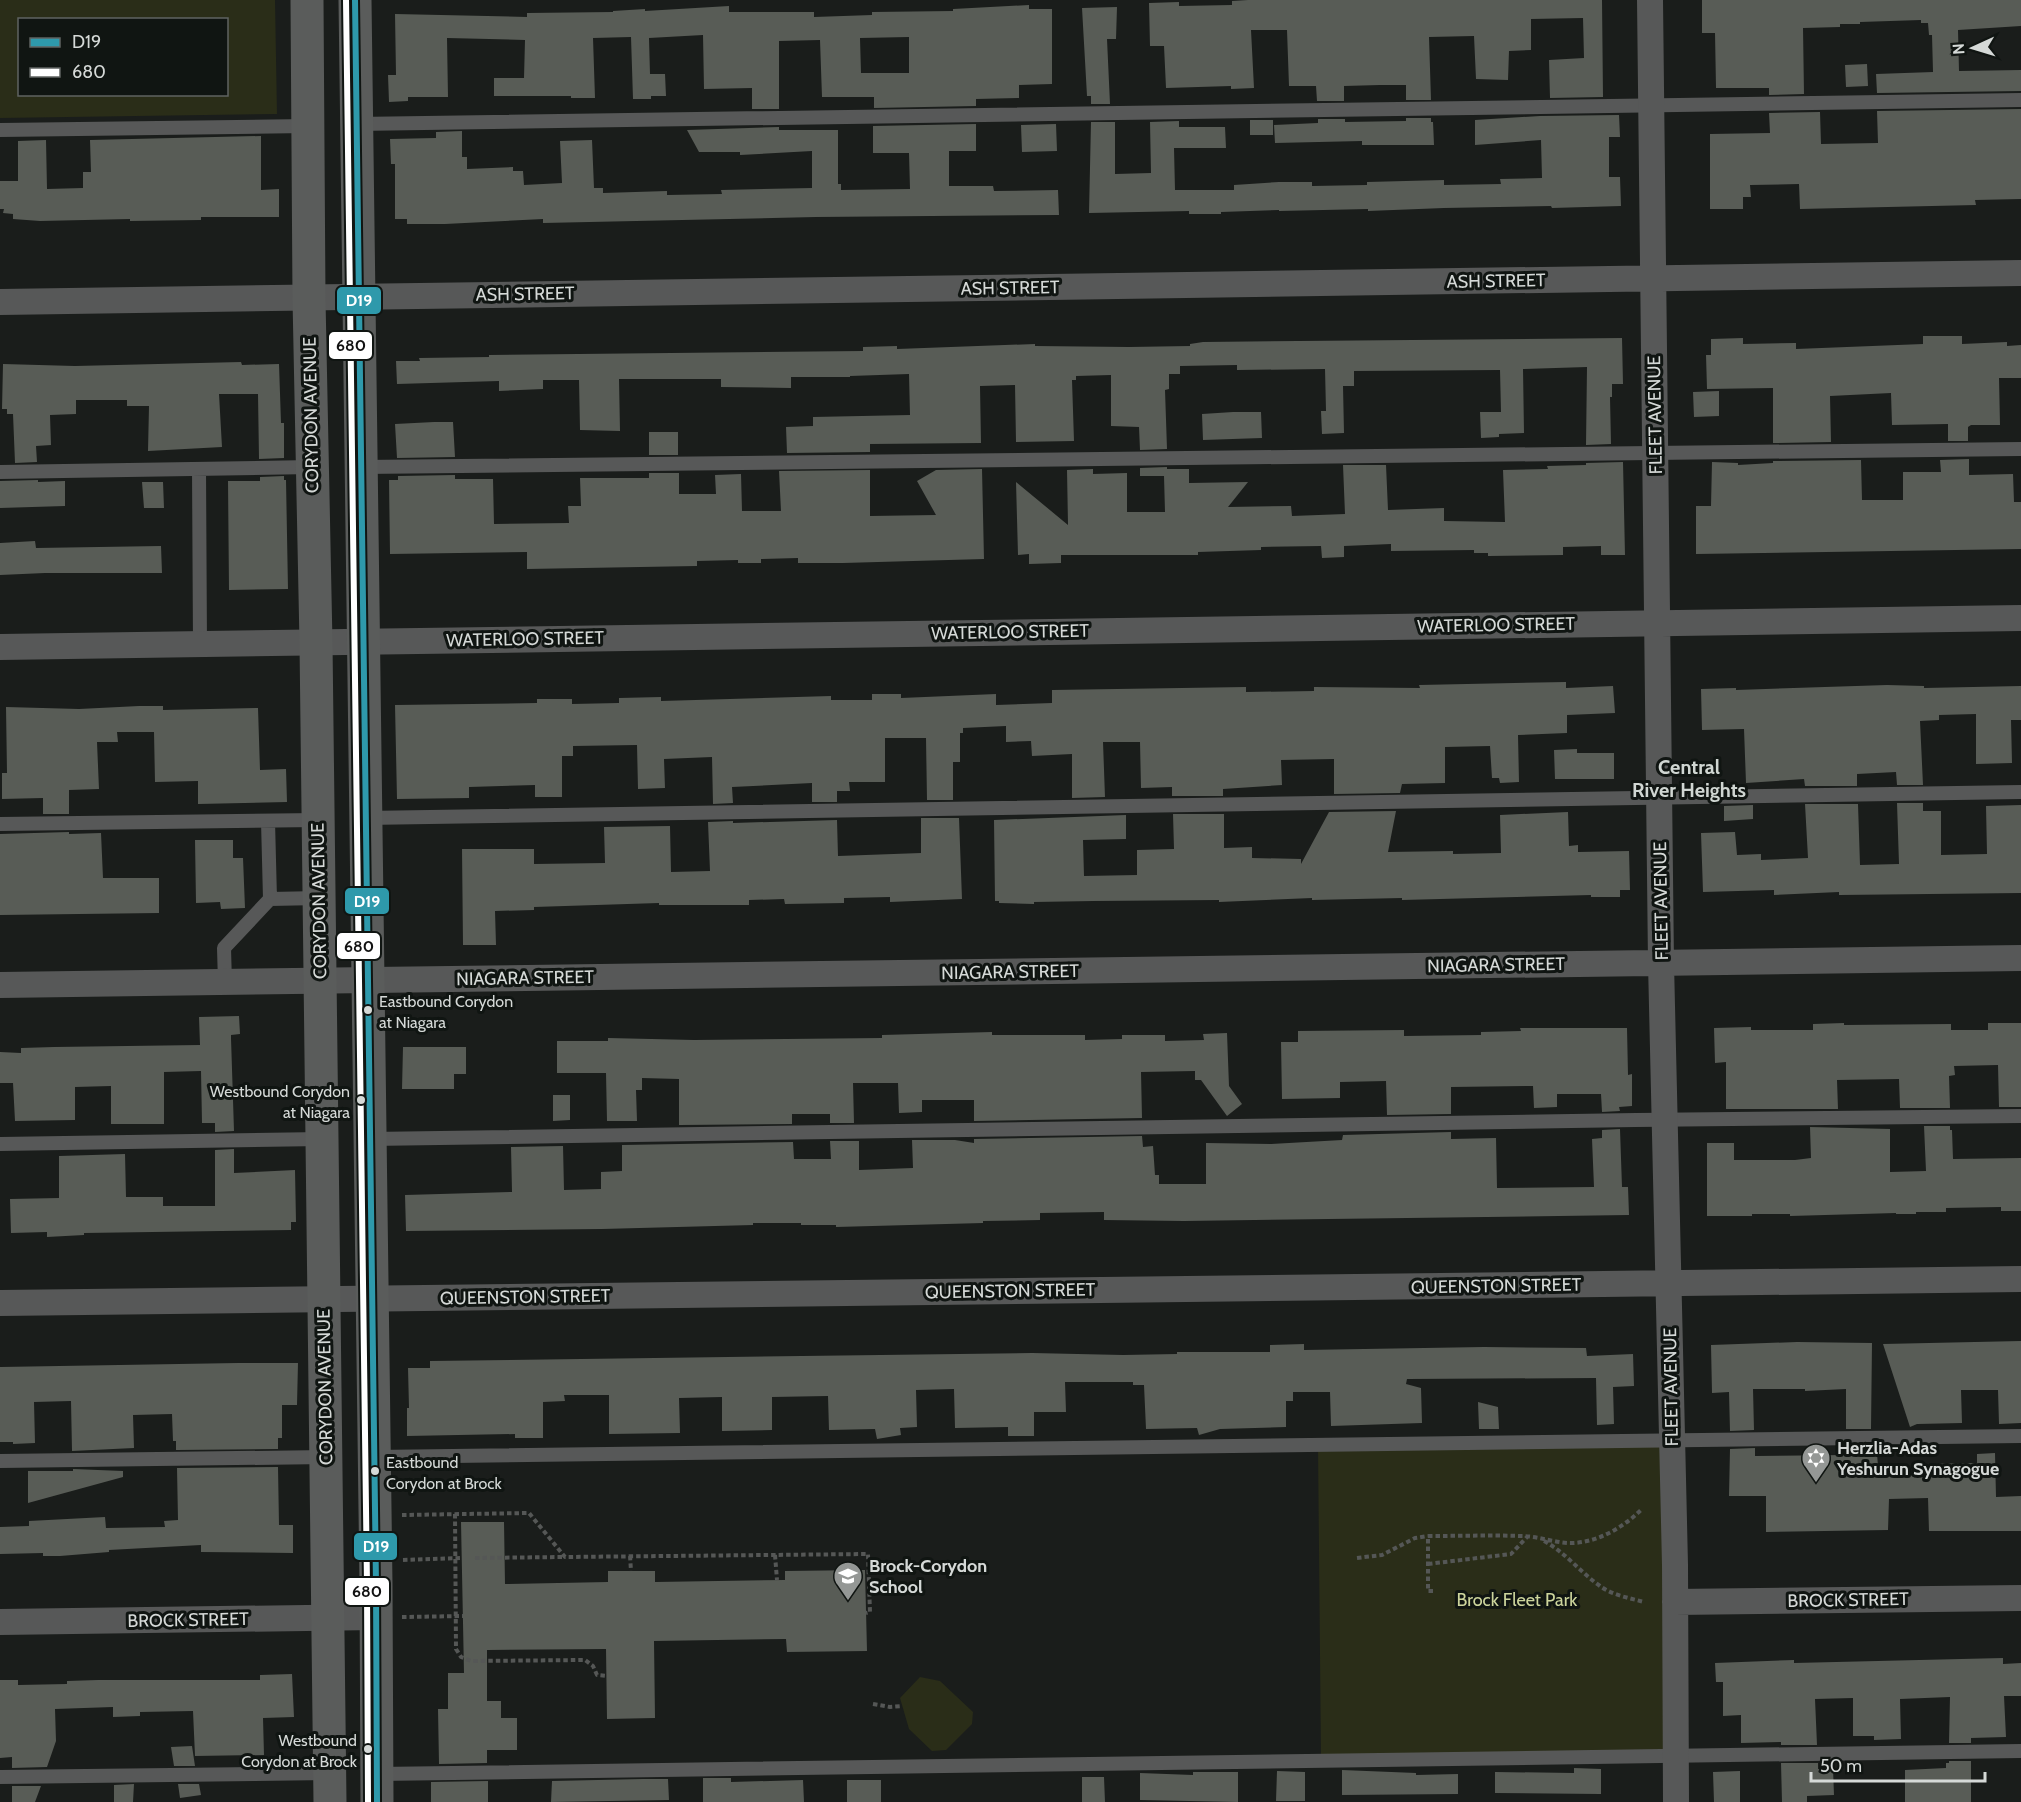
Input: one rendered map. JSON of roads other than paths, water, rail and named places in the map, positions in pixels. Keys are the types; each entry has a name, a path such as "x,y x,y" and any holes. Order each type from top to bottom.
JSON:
{"main road":[{"name":"CORYDON AVENUE","path":"307,0 309,299 316,643 330,1787"},
{"path":"355,0 377,1617 377,1788"}],"street":[{"name":"FLEET AVENUE","path":"1650,0 1661,963 1675,1602 1676,1802"},
{"name":"ASH STREET","path":"0,302 2021,273"},
{"name":"WATERLOO STREET","path":"0,647 2021,618"},
{"name":"NIAGARA STREET","path":"0,985 2021,958"},
{"name":"QUEENSTON STREET","path":"0,1304 324,1298 2021,1279"},
{"name":"BROCK STREET","path":"1675,1602 2021,1598"},
{"name":"BROCK STREET","path":"0,1622 377,1617"}],"lane":[{"path":"356,124 2021,100"},
{"path":"0,130 308,126"},
{"path":"361,467 2021,449"},
{"path":"0,472 312,467"},
{"path":"199,469 200,644"},
{"path":"365,818 2021,792"},
{"path":"0,824 318,820"},
{"path":"225,983 225,948 270,899 268,821"},
{"path":"270,899 319,898"},
{"path":"370,1139 1665,1119 2021,1116"},
{"path":"0,1144 322,1139"},
{"path":"374,1457 2021,1436"},
{"path":"0,1461 327,1456"},
{"path":"377,1788 616,1772 2021,1751"},
{"path":"0,1777 330,1787"}],"place":[{"name":"Eastbound Corydon at Niagara","path":"368,1010"},
{"name":"Westbound Corydon at Niagara","path":"361,1100"},
{"name":"Eastbound Corydon at Brock","path":"375,1471"},
{"name":"Herzlia-Adas Yeshurun Synagogue","path":"1816,1484"},
{"name":"Brock-Corydon School","path":"848,1602"},
{"name":"Westbound Corydon at Brock","path":"368,1749"}],"district":[{"name":"Central River Heights","path":"1689,778"}],"park label":[{"name":"Brock Fleet Park","path":"1517,1600"}]}
